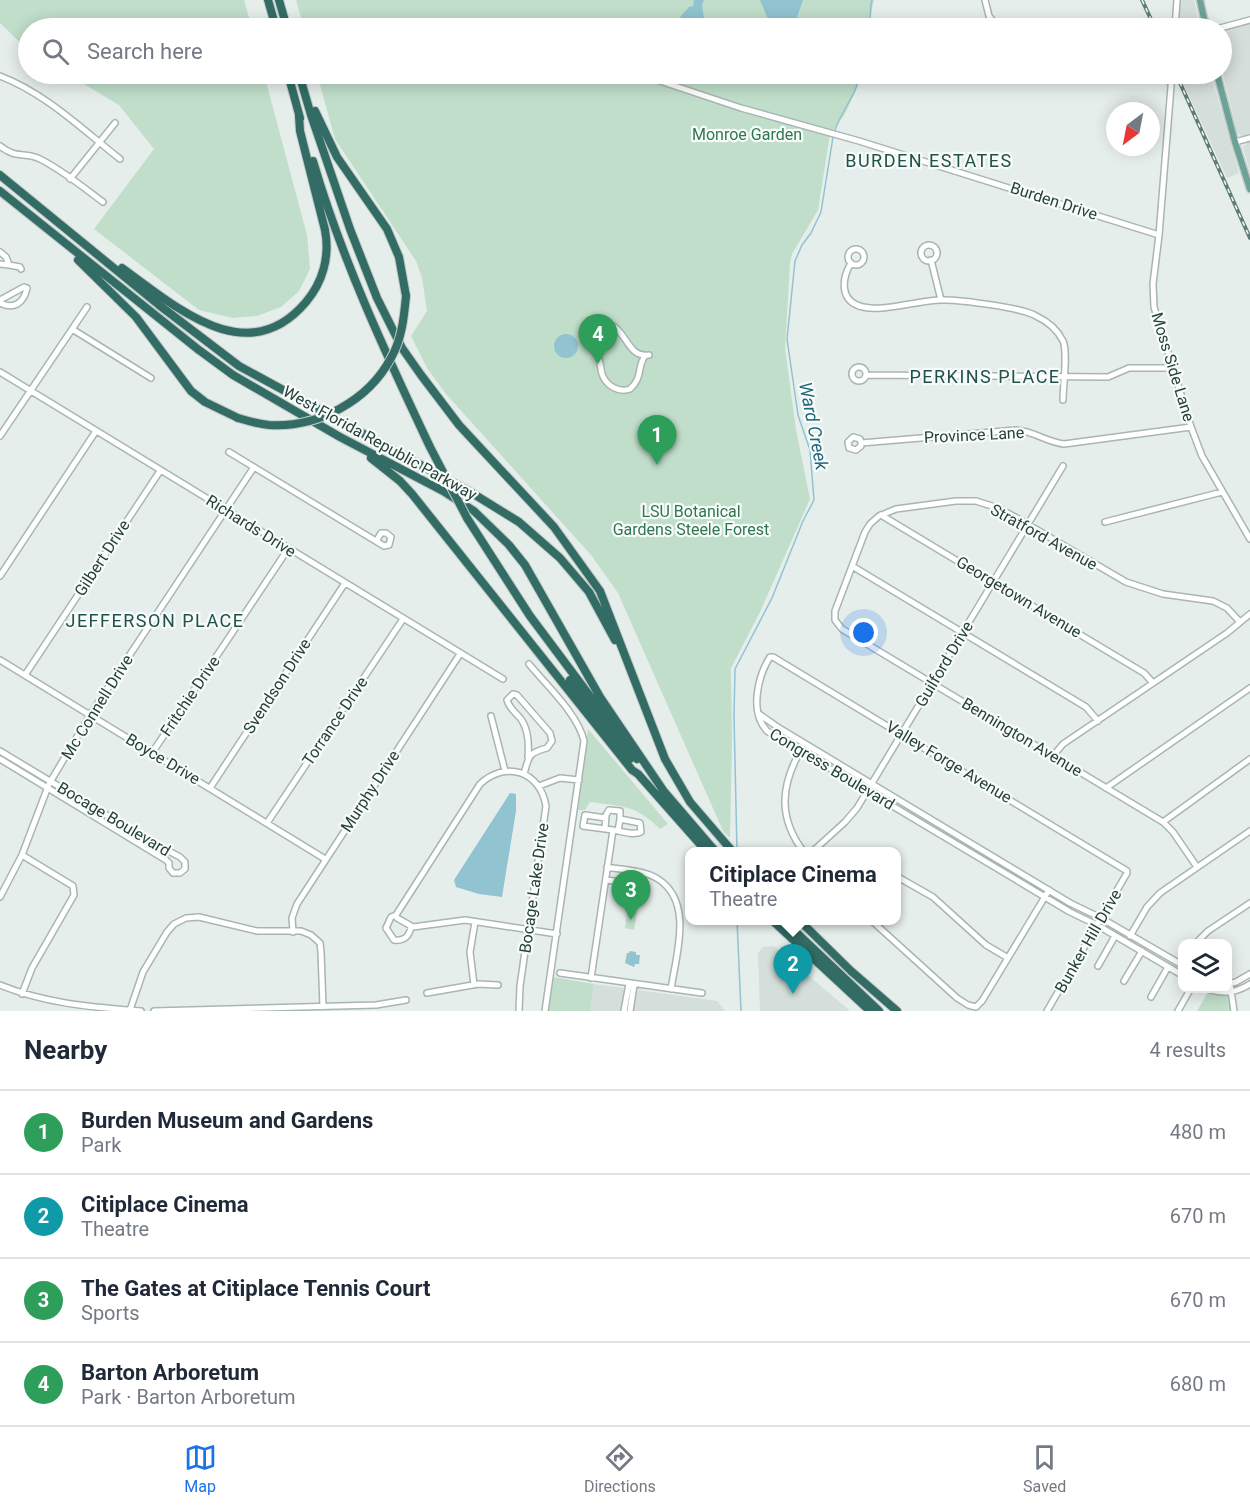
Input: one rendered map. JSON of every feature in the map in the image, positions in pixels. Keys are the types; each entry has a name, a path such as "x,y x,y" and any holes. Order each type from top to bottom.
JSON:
{"highway":[{"path":"268,0 273,18"},
{"path":"279,0 284,18"},
{"path":"291,84 333,222 384,346 430,447 468,518 530,616 625,743 711,847"},
{"path":"302,84 353,238 377,298 402,348 459,425 554,527 600,591 665,759 690,802 729,847"},
{"path":"64,243 67,251 136,317 192,392 205,402 238,418 268,425 309,422 331,414 353,401 380,376 392,357 400,334 406,296 399,257 387,229 333,151 312,102 303,89"},
{"path":"94,251 103,253 186,313 209,326 226,331 250,332 266,329 286,320 301,308 315,290 322,275 327,253 326,230 300,131 299,116"},
{"path":"0,175 177,319 239,366 481,498 519,522 560,558 589,592 630,668"},
{"name":"West Florida Republic Parkway","path":"0,191 233,375 340,437 443,491 474,512 509,545 538,585 617,724 666,793"},
{"path":"340,437 381,465 412,494 632,770 703,847"},
{"path":"530,616 537,633 636,767 638,774"},
{"path":"776,925 870,1011"},
{"path":"787,925 879,1011"},
{"path":"803,925 850,971 897,1011"}],"main road":[{"path":"1200,0 1204,18"},
{"path":"1220,84 1234,142 1250,189"}],"street":[{"path":"985,0 990,18"},
{"path":"1176,18 1177,0"},
{"path":"1232,25 1250,20"},
{"path":"0,76 18,83"},
{"path":"20,84 120,159"},
{"name":"Burden Drive","path":"668,84 733,106 842,135 1159,236"},
{"name":"Moss Side Lane","path":"1172,84 1153,284 1154,307 1202,456 1250,539"},
{"path":"70,179 115,123"},
{"path":"1234,142 1250,138"},
{"path":"0,146 18,156 37,157 103,202"},
{"path":"0,252 6,257 9,265"},
{"path":"931,260 941,300"},
{"path":"851,263 843,281 846,293 853,304 865,308 941,300 992,305 1034,314 1053,326 1064,342 1063,400"},
{"path":"0,264 21,269"},
{"path":"24,287 27,288 24,297 14,306 9,308 0,302 24,287"},
{"path":"0,436 87,307"},
{"path":"613,326 632,349 647,355 642,360 640,375 636,383 630,389 620,390 605,379 598,357 585,342 584,335 587,331 613,326"},
{"path":"72,329 151,378"},
{"path":"866,375 1108,377 1129,368 1172,368"},
{"name":"Richards Drive","path":"0,372 503,679"},
{"name":"Province Lane","path":"861,442 1016,430 1026,431 1053,443 1064,444 1191,427"},
{"path":"0,576 96,431"},
{"path":"229,452 374,541 377,540"},
{"name":"Guilford Drive","path":"817,847 851,816 1063,466"},
{"name":"Mc Connell Drive","path":"0,897 22,855 51,781 90,715 254,467"},
{"name":"Gilbert Drive","path":"25,675 160,471"},
{"path":"1105,522 1222,492"},
{"name":"Stratford Avenue","path":"881,515 896,509 956,501 975,501 998,508 1028,524 1126,582 1163,594 1213,601 1227,608 1240,622"},
{"path":"881,515 870,524 852,566 1086,707 1098,721"},
{"name":"Georgetown Avenue","path":"881,515 1144,673 1153,683"},
{"name":"Fritchie Drive","path":"152,753 288,549"},
{"name":"Bennington Avenue","path":"852,566 835,611 835,620 842,629 1162,822 1173,832 1197,867"},
{"name":"Svendson Drive","path":"210,788 345,584"},
{"path":"1053,756 1063,744 1250,614"},
{"name":"Torrance Drive","path":"267,823 403,618"},
{"name":"Murphy Drive","path":"293,932 292,918 297,904 460,654"},
{"name":"Valley Forge Avenue","path":"759,714 759,677 770,657 773,657 1126,871"},
{"name":"Boyce Drive","path":"0,660 325,859"},
{"path":"529,664 576,720 584,741 545,1011"},
{"path":"1106,788 1250,688"},
{"path":"524,774 529,747 523,722 508,704 507,700 513,694 517,694 550,733 552,741 548,748 533,752 528,757"},
{"name":"Congress Boulevard","path":"759,714 778,728 1070,903 1178,962"},
{"name":"Congress Boulevard","path":"759,714 762,726 774,735 1045,897 1178,973"},
{"path":"491,716 505,771"},
{"path":"774,735 778,728"},
{"path":"801,847 790,830 786,802 789,770 804,743"},
{"name":"Bocage Boulevard","path":"0,751 180,858 185,862 185,869 180,873 173,873 166,860 0,759"},
{"path":"1162,822 1250,759"},
{"path":"411,927 407,938 401,941 394,940 386,928 391,917 396,915 480,784 496,773 505,771 524,774 539,786 561,778 579,780"},
{"name":"Bocage Lake Drive","path":"519,1011 520,986 546,806 539,786"},
{"path":"591,978 608,867 620,811 609,810 605,829"},
{"path":"606,818 585,815 583,826 637,834 641,832 640,823 620,819"},
{"path":"926,826 930,819"},
{"path":"1126,942 1147,907 1156,897 1250,831"},
{"path":"22,855 73,886 74,895 32,968 22,994"},
{"path":"986,862 990,855"},
{"path":"608,867 656,878 666,886 679,910 680,926 671,989"},
{"name":"Bunker Hill Drive","path":"1047,1011 1127,873 1126,871"},
{"path":"606,880 638,884 640,873"},
{"path":"901,878 933,897 986,945 1008,958"},
{"path":"876,925 948,990 968,1005 976,1006 982,1001 1049,890"},
{"path":"1200,939 1208,931 1250,903"},
{"path":"396,915 411,927 465,921 556,934"},
{"path":"130,1010 143,972 167,932 174,924 186,918 199,917 257,931 301,931 312,934 320,943 323,1007"},
{"path":"474,985 471,952 476,922"},
{"path":"1098,966 1116,936"},
{"path":"1124,981 1142,951"},
{"path":"1151,997 1168,967"},
{"path":"560,973 702,993"},
{"path":"1232,983 1250,974"},
{"path":"624,1011 632,984"},
{"path":"630,1011 632,984"},
{"path":"1234,1011 1232,992 1250,984"},
{"path":"427,993 474,985 498,985"},
{"path":"0,986 63,1004 141,1011"},
{"path":"1178,1011 1188,993"},
{"path":"154,1011 376,1005 406,1000"}],"shaded area":[{"path":"1179,0 1194,0 1198,18 1178,18"},
{"path":"1250,23 1250,136 1246,137 1237,132 1225,84 1232,84 1232,28"},
{"path":"1184,84 1214,84 1239,173 1227,178"},
{"path":"1250,141 1250,172 1243,147"},
{"path":"774,946 850,1011 760,1011 758,953 763,947"},
{"path":"594,984 717,1001 725,1011 590,1011"}],"green space":[{"path":"0,0 244,0 249,18 18,18 18,40 0,23"},
{"path":"296,0 874,0 870,18 301,18"},
{"path":"84,84 267,84 307,235 310,269 299,291 281,307 257,316 233,318 199,310 94,229 154,149 119,105"},
{"path":"320,84 859,84 845,114 830,134 818,210 792,254 790,263 785,348 796,430 810,499 760,612 731,668 730,838 723,831 618,593 591,555 446,394 427,368 411,336 427,311 422,278 416,261 335,139"},
{"path":"588,729 668,824 660,829 643,815 620,806 590,802 585,810 578,810"},
{"path":"628,909 637,911 634,930 625,928"},
{"path":"553,977 594,984 590,1011 549,1011"},
{"path":"1207,993 1229,996 1231,1011 1197,1011"}],"water":[{"path":"694,0 704,0 702,5 704,18 680,17 689,7 693,6"},
{"path":"760,0 803,0 797,18 767,17"},
{"path":"566,334 574,338 578,346 574,354 566,358 558,354 554,346 558,338"},
{"path":"510,793 516,794 516,811 502,897 479,894 456,887 454,880"},
{"path":"630,951 640,955 639,964 635,964 634,967 625,963 627,953"}],"waterway":[{"name":"Ward Creek","path":"870,18 872,0"},
{"name":"Ward Creek","path":"834,133 857,84"},
{"name":"Ward Creek","path":"737,847 735,669 772,598 803,521 814,500 810,450 798,415 787,339 795,261 821,212 833,137"},
{"name":"Ward Creek","path":"737,925 741,1011"}],"railway":[{"path":"1142,0 1150,18"},
{"path":"1181,84 1250,238"}],"place":[{"name":"Barton Arboretum","path":"598,364"},
{"name":"Burden Museum and Gardens","path":"657,465"},
{"name":"The Gates at Citiplace Tennis Court","path":"631,920"},
{"name":"Citiplace Cinema","path":"793,994"}],"district":[{"name":"BURDEN ESTATES","path":"929,160"},
{"name":"PERKINS PLACE","path":"985,376"},
{"name":"JEFFERSON PLACE","path":"155,620"}],"park label":[{"name":"Monroe Garden","path":"747,134"},
{"name":"LSU Botanical Gardens Steele Forest","path":"691,520"}]}
